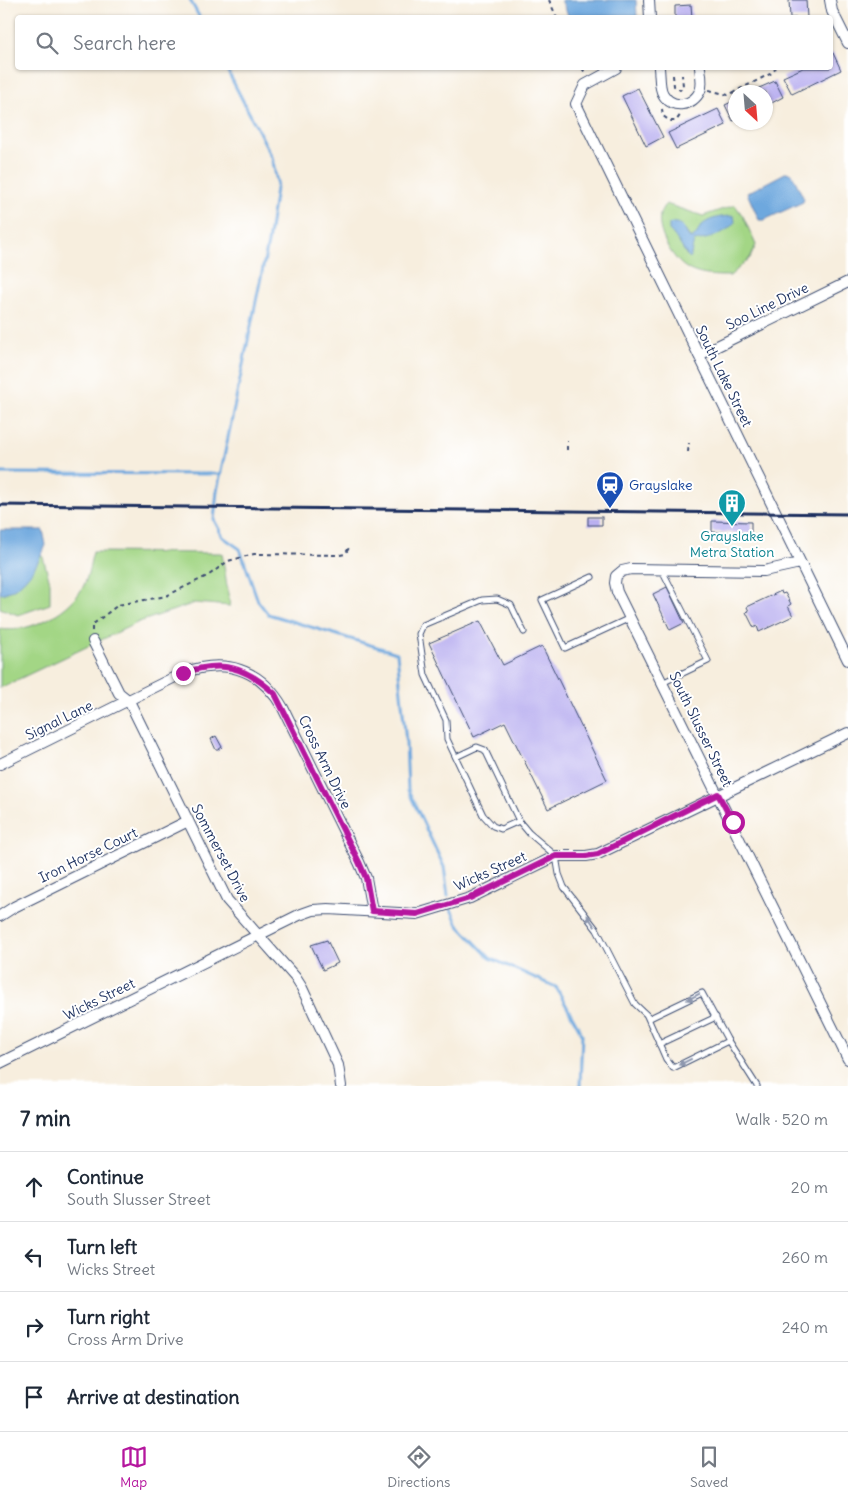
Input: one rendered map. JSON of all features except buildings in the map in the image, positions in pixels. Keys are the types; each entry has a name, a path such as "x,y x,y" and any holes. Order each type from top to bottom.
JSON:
{"street":[{"path":"649,0 650,15"},
{"path":"830,0 833,15"},
{"path":"833,16 836,31 848,43"},
{"name":"South Lake Street","path":"613,70 585,86 576,104 848,660"},
{"path":"659,70 663,94 671,103 682,105 694,100 701,90 700,70"},
{"name":"Soo Line Drive","path":"699,355 848,282"},
{"path":"662,570 764,571 800,563"},
{"name":"South Slusser Street","path":"662,570 622,571 616,576 617,592 848,1059"},
{"name":"Sommerset Drive","path":"94,641 119,692 129,701 227,900 257,936 295,976 302,988 338,1065 341,1086"},
{"name":"Cross Arm Drive","path":"129,701 183,673 213,665 239,669 262,682 275,694 283,708 355,853 366,878 372,911"},
{"name":"Signal Lane","path":"0,764 129,701"},
{"name":"Wicks Street","path":"0,1063 313,910 417,914 470,898 556,856 598,854 718,794 848,734"},
{"name":"Iron Horse Court","path":"0,916 14,907 188,821"}],"lane":[{"path":"662,570 708,661 662,683"},
{"path":"592,577 542,600 565,648 630,618"},
{"path":"519,821 501,829 492,826 483,815 447,739 446,720 425,676 419,634 423,625 482,600 497,599 511,605 524,632"},
{"path":"456,757 477,747 485,750 519,821 529,833 556,856 559,874 564,887 590,920 631,998 647,1016 666,1059 673,1068 728,1041"},
{"path":"647,1016 650,1018 702,993 728,1041 757,1086"},
{"path":"659,1044 716,1017"}],"path":[{"path":"549,0 556,15"},
{"path":"583,70 586,74"},
{"path":"707,90 728,95 772,73 774,70"},
{"path":"673,75 674,86 680,90 683,86 682,75"},
{"path":"662,109 664,116 670,121 676,121 681,114"},
{"path":"567,442 567,450"},
{"path":"688,443 688,452"},
{"path":"94,641 92,626 118,605 166,596 212,573 228,561 254,554 345,554 349,548"}],"green space":[{"path":"666,204 703,216 735,205 743,216 756,245 750,258 730,276 712,276 695,272 679,262 667,246 660,228 661,211","holes":["681,224 691,239 698,232 692,246 691,255 686,255 681,242 669,230"]},
{"path":"93,552 222,553 230,606 195,603 139,622 0,688 0,629 11,630 36,624 49,618 71,603 85,583"},
{"path":"42,554 50,582 50,604 18,615 0,608 0,594 20,584 30,573"}],"water":[{"path":"561,0 636,0 637,15 568,15"},
{"path":"787,172 792,174 804,199 803,202 764,220 759,220 747,193"},
{"path":"734,216 735,222 722,233 694,241 690,258 669,230 669,224 680,224 691,239 696,235 701,226 708,221"},
{"path":"0,530 43,530 46,545 39,561 29,576 8,592 0,594"}],"waterway":[{"path":"190,0 198,15"},
{"path":"227,70 272,157 277,182 268,243 217,491 214,520 223,537 240,549 258,601 268,614 397,653 406,742 408,790 444,867 448,896"},
{"path":"0,473 221,474"},
{"path":"451,909 458,925 490,958 556,987 582,1034 580,1086"}],"railway":[{"path":"0,505 848,514"}],"place":[{"name":"Grayslake","path":"610,509"},
{"name":"Grayslake Metra Station","path":"732,527"}],"route":[{"path":"183,673 213,665 226,666 239,669 253,676 275,694 359,862 370,893 372,911 417,914 470,898 556,856 598,854 718,794 733,822"}]}
